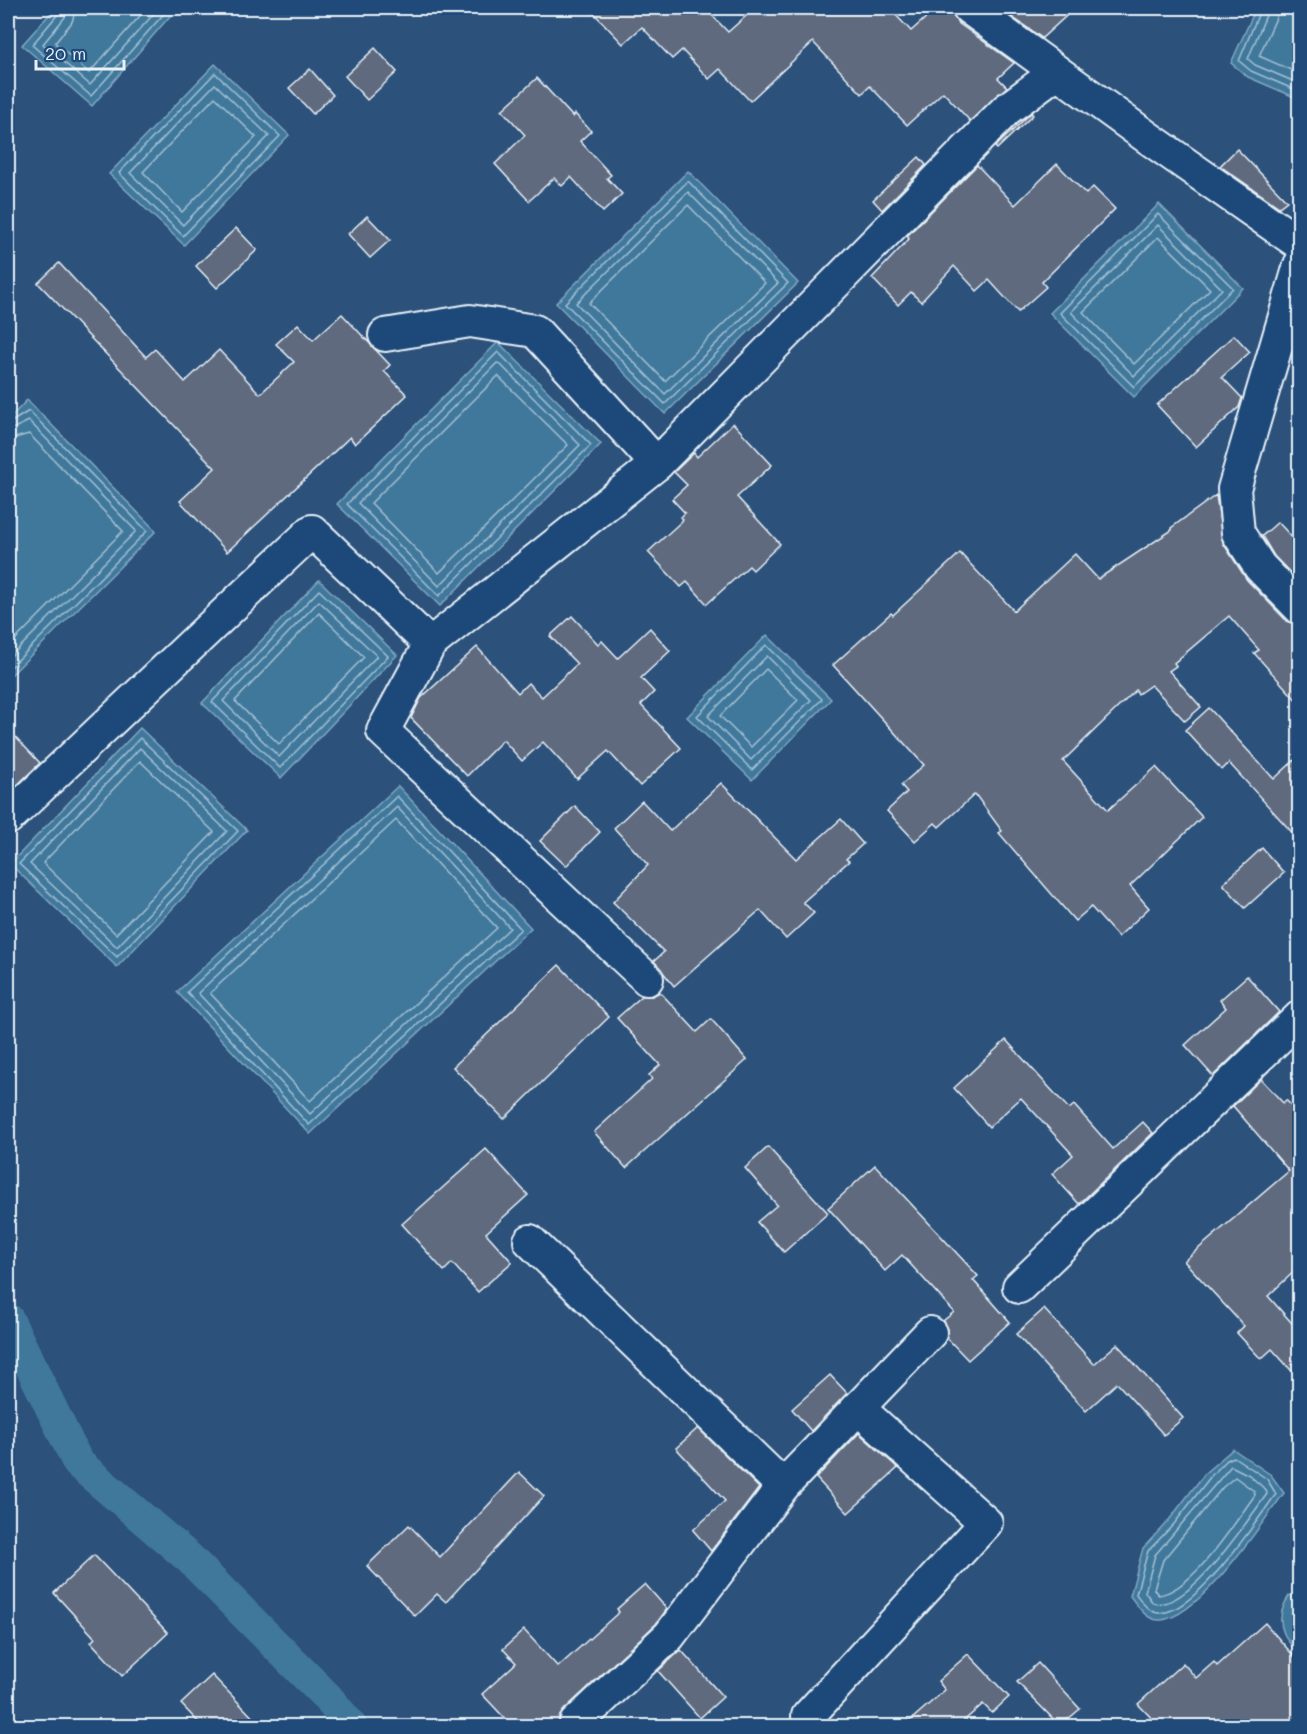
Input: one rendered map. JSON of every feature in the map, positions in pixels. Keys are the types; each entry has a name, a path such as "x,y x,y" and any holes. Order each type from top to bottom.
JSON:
{"street":[{"path":"972,9 1299,244"},
{"path":"647,979 383,731 430,644 657,464 1007,109 1057,72"},
{"path":"1299,265 1234,489 1238,533 1260,567 1299,608"},
{"path":"385,335 470,321 535,332 657,464"},
{"path":"8,818 312,531 430,644"},
{"path":"1019,1287 1299,1017"},
{"path":"530,1241 783,1486"},
{"path":"576,1723 669,1636 783,1486 930,1334"},
{"path":"808,1716 986,1523 858,1408"}],"water":[{"path":"55,8 177,8 92,106 22,45"},
{"path":"1256,8 1299,8 1299,99 1248,77 1231,63"},
{"path":"215,64 289,135 184,245 109,174"},
{"path":"688,171 798,283 665,414 556,303"},
{"path":"1159,204 1243,288 1134,397 1050,313"},
{"path":"498,342 601,444 440,606 337,504"},
{"path":"27,400 156,531 8,678 8,420"},
{"path":"319,580 397,655 281,778 202,703"},
{"path":"767,635 831,699 752,780 687,717"},
{"path":"140,728 247,830 117,967 10,864"},
{"path":"398,786 531,928 310,1134 177,992"},
{"path":"1233,1449 1271,1475 1284,1493 1211,1587 1177,1615 1161,1620 1151,1618 1130,1596 1143,1548 1169,1520 1206,1472"},
{"path":"1289,1596 1299,1597 1299,1654 1284,1634 1282,1627 1282,1612"}],"building":[{"path":"589,8 705,8 728,32 755,8 889,8 911,31 937,8 951,8 958,23 1014,63 998,78 1007,87 970,121 943,92 907,125 870,86 862,94 813,42 750,101 720,69 709,79 682,50 672,59 642,27 623,44"},
{"path":"999,8 1075,8 1042,38"},
{"path":"375,48 397,72 367,100 345,76"},
{"path":"310,69 333,95 313,114 289,88"},
{"path":"537,78 573,117 575,114 591,131 580,141 611,175 607,178 622,194 603,212 571,177 562,186 554,178 529,201 495,164 525,135 502,110"},
{"path":"1031,113 1033,115 997,149 995,147"},
{"path":"1237,149 1287,201 1279,207 1220,166"},
{"path":"919,157 926,165 882,210 873,200"},
{"path":"1057,164 1086,194 1093,187 1115,209 1042,282 1046,287 1018,312 989,280 977,291 954,266 921,302 911,292 898,305 872,278 909,239 907,236 977,165 1015,205"},
{"path":"367,216 390,240 370,258 348,234"},
{"path":"236,228 257,250 217,288 196,266"},
{"path":"59,263 146,357 155,349 185,382 219,350 260,394 294,362 276,344 298,324 313,340 342,314 390,365 384,371 407,395 355,444 350,437 227,552 180,501 215,468 38,283"},
{"path":"1234,335 1250,352 1222,377 1242,398 1239,407 1196,447 1157,405"},
{"path":"733,423 772,465 737,497 780,544 753,570 749,566 707,604 687,582 681,587 648,552 683,520 681,517 685,513 672,499 687,485 674,472 694,453 697,457"},
{"path":"1216,495 1223,543 1247,580 1287,621 1299,625 1299,703 1254,653 1259,650 1229,616 1174,663 1176,666 1169,671 1201,707 1185,721 1151,685 1138,694 1136,690 1063,761 1108,810 1156,767 1202,817 1130,886 1149,908 1118,937 1091,907 1075,921 999,833 1002,831 975,794 939,827 935,823 915,841 887,811 907,792 901,785 924,765 833,665 891,613 893,615 960,553 1014,611 1075,554 1098,579 1172,530 1171,528"},
{"path":"1278,522 1299,545 1299,582 1274,556 1262,536"},
{"path":"572,616 598,644 602,641 618,658 650,628 670,651 641,678 654,692 641,705 681,748 640,786 608,751 577,779 543,742 522,761 503,740 467,776 411,718 421,698 477,647 518,693 528,683 542,697 577,664 550,636"},
{"path":"1209,708 1274,779 1299,756 1299,840 1229,763 1222,770 1185,730"},
{"path":"8,729 40,763 8,794"},
{"path":"721,783 796,859 841,819 863,844 846,859 849,861 803,902 814,913 786,939 760,910 674,986 654,961 664,952 613,902 648,865 614,828 642,801 670,831"},
{"path":"575,806 600,832 566,866 540,841"},
{"path":"1262,848 1284,873 1245,908 1223,884"},
{"path":"559,965 609,1017 504,1119 453,1067"},
{"path":"1247,976 1279,1012 1213,1076 1185,1045 1226,1008 1220,1000"},
{"path":"660,992 697,1032 711,1019 747,1060 626,1168 594,1132 652,1079 649,1075 660,1065 617,1018 642,996 652,996"},
{"path":"1006,1040 1069,1109 1074,1105 1113,1149 1143,1122 1153,1133 1079,1204 1052,1174 1073,1155 1021,1098 989,1127 954,1088"},
{"path":"1261,1079 1283,1103 1286,1100 1299,1114 1299,1267 1268,1296 1299,1331 1299,1379 1272,1349 1261,1359 1237,1333 1244,1326 1184,1261 1289,1171 1233,1106"},
{"path":"768,1147 828,1213 784,1252 757,1222 777,1205 745,1168"},
{"path":"486,1149 528,1195 486,1233 512,1262 478,1292 452,1263 444,1271 402,1224"},
{"path":"875,1165 978,1276 973,1280 1010,1322 968,1360 947,1338 947,1329 943,1321 954,1312 902,1255 885,1271 828,1208"},
{"path":"1044,1309 1094,1364 1117,1344 1183,1418 1164,1435 1117,1383 1086,1411 1016,1334"},
{"path":"830,1375 847,1393 811,1431 792,1409"},
{"path":"698,1428 759,1488 711,1551 693,1530 725,1501 676,1448"},
{"path":"859,1433 898,1468 848,1513 816,1478"},
{"path":"519,1472 544,1496 446,1602 437,1594 415,1616 367,1566 409,1525 440,1557"},
{"path":"94,1555 168,1633 122,1676 91,1642 95,1638 54,1593"},
{"path":"645,1584 667,1609 656,1624 564,1710 559,1717 558,1726 512,1726 482,1694 516,1663 503,1649 524,1630 558,1667 619,1612 617,1609"},
{"path":"1265,1623 1299,1662 1299,1726 1159,1726 1138,1704 1183,1663 1196,1678 1214,1662 1217,1666"},
{"path":"681,1650 723,1697 700,1718 658,1671"},
{"path":"968,1654 1009,1697 992,1713 983,1704 958,1726 904,1726 945,1690 938,1681"},
{"path":"1038,1663 1080,1709 1060,1726 1017,1682"},
{"path":"212,1675 261,1726 202,1726 181,1704"}],"waterway":[{"path":"8,1319 78,1463 189,1558 327,1697 351,1726"}]}
